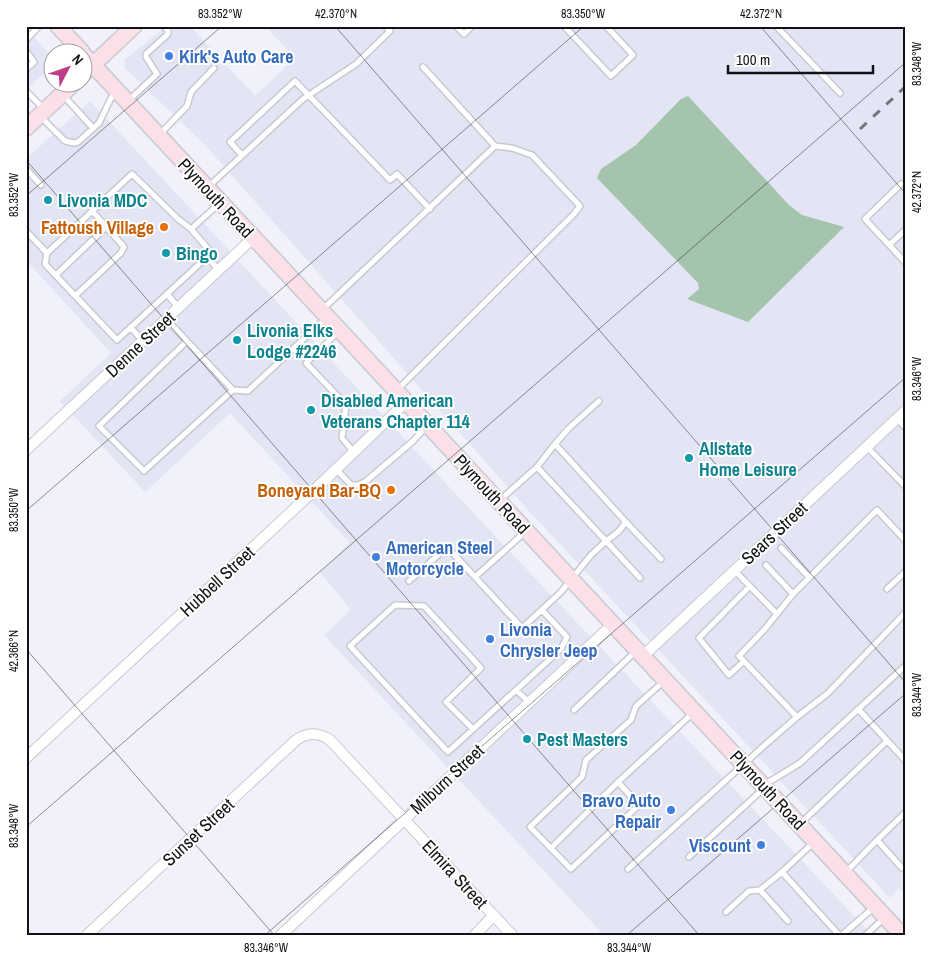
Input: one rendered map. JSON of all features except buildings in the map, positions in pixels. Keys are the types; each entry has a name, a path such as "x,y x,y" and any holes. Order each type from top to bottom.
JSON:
{"main road":[{"name":"Plymouth Road","path":"58,26 72,42"},
{"path":"94,65 134,26"},
{"name":"Plymouth Road","path":"94,65 902,935"},
{"path":"26,128 63,94"}],"street":[{"name":"Denne Street","path":"26,450 254,238"},
{"name":"Hubbell Street","path":"26,758 306,499 354,451 401,397"},
{"name":"Sears Street","path":"641,653 734,570 905,411"},
{"name":"Milburn Street","path":"281,935 613,624"},
{"name":"Elmira Street","path":"312,734 322,735 330,740 512,935"},
{"name":"Sunset Street","path":"87,935 295,741 312,734"},
{"path":"475,935 494,915"}],"lane":[{"path":"26,40 39,26"},
{"path":"128,102 156,74 146,54 168,34 164,26"},
{"path":"207,188 308,94 356,64 390,31 385,26"},
{"path":"456,26 464,34 472,26"},
{"path":"564,26 611,76 633,55 606,26"},
{"path":"776,26 840,93"},
{"path":"26,51 34,62 26,70"},
{"path":"401,397 580,206 532,155 512,148 495,146 423,67"},
{"path":"158,136 187,106 190,92 214,68"},
{"path":"242,155 230,142 295,81 390,180 397,174 430,209"},
{"path":"26,90 65,141 70,144 78,142 93,128 101,118 116,89"},
{"path":"63,94 93,128"},
{"path":"167,320 233,390 248,391 495,146"},
{"path":"26,169 41,185"},
{"path":"132,174 178,219 192,230 209,250 207,257 117,340 45,264 47,253 132,174"},
{"path":"901,184 865,219 905,262"},
{"path":"192,230 221,203"},
{"path":"75,296 121,253 124,247 92,211"},
{"path":"56,275 106,227"},
{"path":"888,244 905,230"},
{"path":"26,231 47,253"},
{"path":"207,257 219,270"},
{"path":"167,294 179,308"},
{"path":"131,328 144,341"},
{"path":"340,331 306,363 346,405 342,438 354,451"},
{"path":"187,341 99,426 144,471 233,390"},
{"path":"499,501 537,467 568,429 599,402"},
{"path":"896,418 905,427"},
{"path":"335,468 351,485 365,482 428,426"},
{"path":"555,444 660,559"},
{"path":"866,447 905,486"},
{"path":"537,467 640,578"},
{"path":"797,716 739,656 764,630 793,594 876,510 905,540"},
{"path":"409,581 447,547 522,628 561,592 591,555 622,528 625,521"},
{"path":"475,577 527,531"},
{"path":"781,548 809,577"},
{"path":"766,565 793,594"},
{"path":"734,570 777,614"},
{"path":"887,589 905,572"},
{"path":"744,661 730,674 699,638 750,586"},
{"path":"473,730 446,702 481,668 424,606 395,605 350,646 448,752 473,730 561,649 566,642 567,637 542,610"},
{"path":"628,869 797,716 827,694 905,613"},
{"path":"574,710 641,653"},
{"path":"689,857 764,786 800,763 905,666"},
{"path":"618,782 639,805 571,869 530,827 582,777 586,760 631,720 636,706 666,680"},
{"path":"516,690 529,703"},
{"path":"858,709 905,760"},
{"path":"551,848 618,782 695,711"},
{"path":"800,824 887,742"},
{"path":"845,873 905,813"},
{"path":"877,840 902,868 905,868"},
{"path":"726,912 749,891 760,890 815,841"},
{"path":"782,872 840,935 875,906"},
{"path":"760,890 788,921"},
{"path":"866,935 886,917"}],"shaded area":[{"path":"167,26 190,26 255,96 295,58 265,26 905,26 905,894 899,888 890,898 530,512 206,146 125,68 124,60"},
{"path":"26,28 42,46 42,75 26,90"},
{"path":"90,101 465,504 872,935 604,935 324,635 351,610 320,572 350,543 230,413 145,492 60,401 111,353 26,260 26,159"}],"green space":[{"path":"688,96 789,205 802,215 844,227 748,322 687,299 699,289 698,283 597,178 601,169 636,145 681,99"}],"railway":[{"path":"860,129 905,87"}],"place":[{"name":"Kirk's Auto Care","path":"169,56"},
{"name":"Livonia MDC","path":"48,200"},
{"name":"Fattoush Village","path":"164,227"},
{"name":"Bingo","path":"166,253"},
{"name":"Livonia Elks Lodge #2246","path":"237,340"},
{"name":"Disabled American Veterans Chapter 114","path":"311,410"},
{"name":"Allstate Home Leisure","path":"689,458"},
{"name":"Boneyard Bar-BQ","path":"391,490"},
{"name":"American Steel Motorcycle","path":"376,557"},
{"name":"Livonia Chrysler Jeep","path":"490,639"},
{"name":"Pest Masters","path":"527,739"},
{"name":"Bravo Auto Repair","path":"671,810"},
{"name":"Viscount","path":"761,845"}]}
